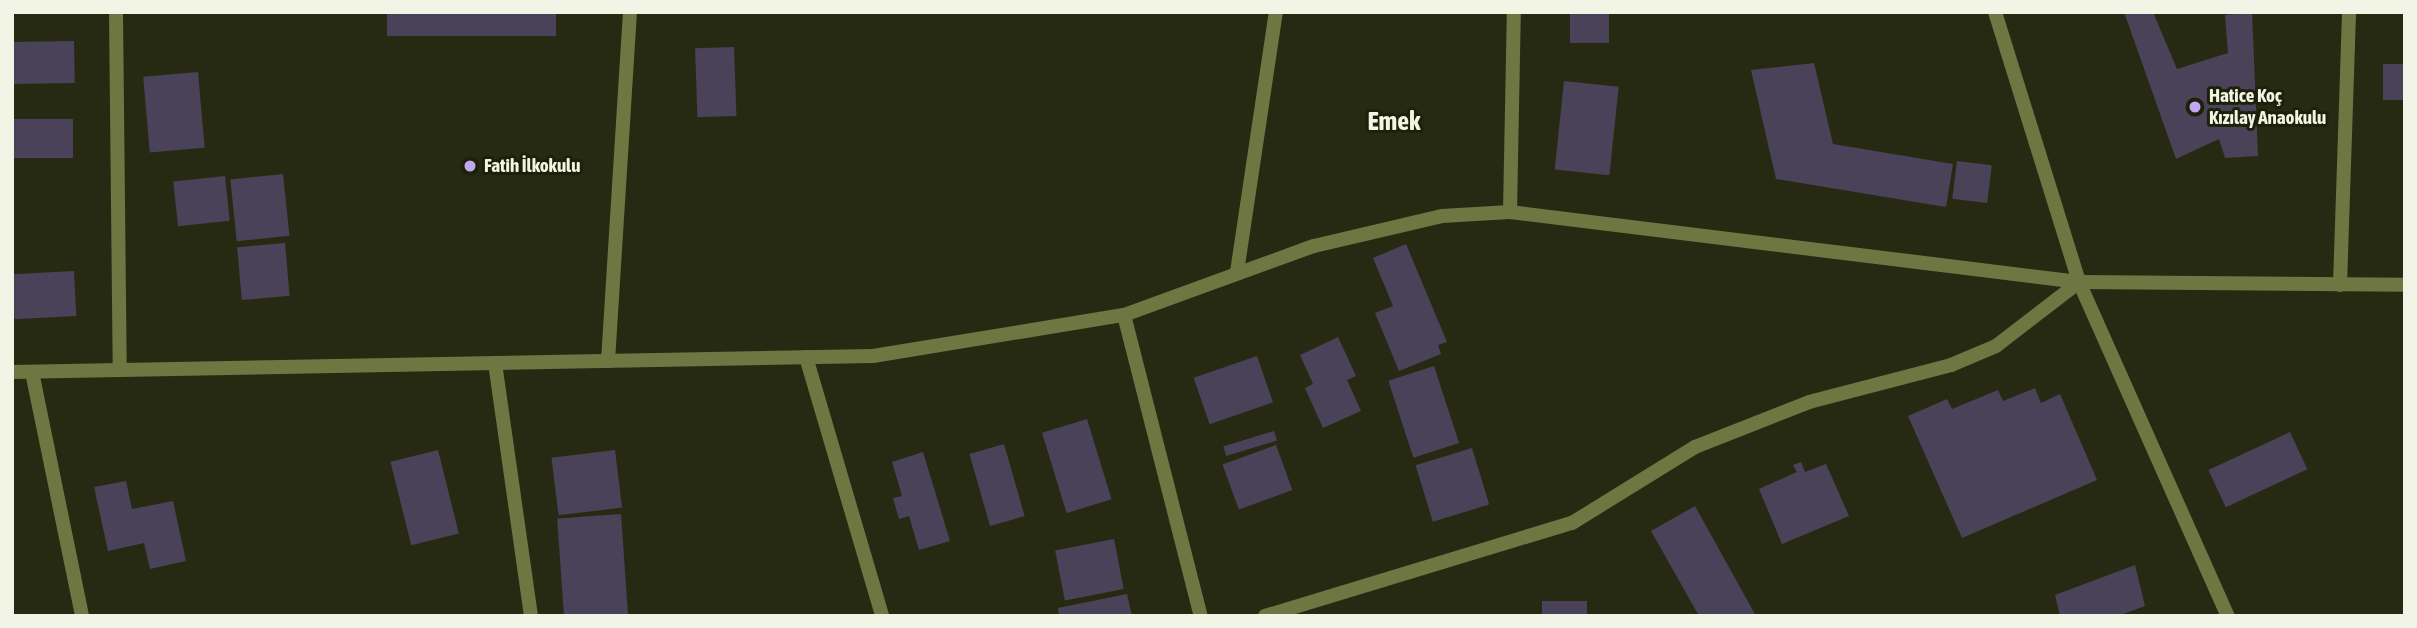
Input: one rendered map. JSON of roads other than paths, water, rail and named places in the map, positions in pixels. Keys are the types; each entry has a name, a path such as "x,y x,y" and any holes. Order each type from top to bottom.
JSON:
{"street":[{"path":"116,12 120,370"},
{"path":"608,361 630,12"},
{"path":"1237,272 1276,12"},
{"path":"1510,212 1514,12"},
{"path":"1995,12 2079,282 2228,616"},
{"path":"2340,285 2349,12"},
{"path":"12,372 806,358 960,346 1124,315 1237,272 1387,226 1510,212 2079,282 2405,285"},
{"path":"1265,616 1572,523 1695,447 1809,402 1951,365 1996,346 2079,282"},
{"path":"1124,315 1202,616"},
{"path":"806,358 882,616"},
{"path":"495,363 531,616"},
{"path":"32,372 82,616"}],"place":[{"name":"Hatice Koç Kızılay Anaokulu","path":"2195,107"},
{"name":"Fatih İlkokulu","path":"470,166"}],"district":[{"name":"Emek","path":"1394,122"}]}
